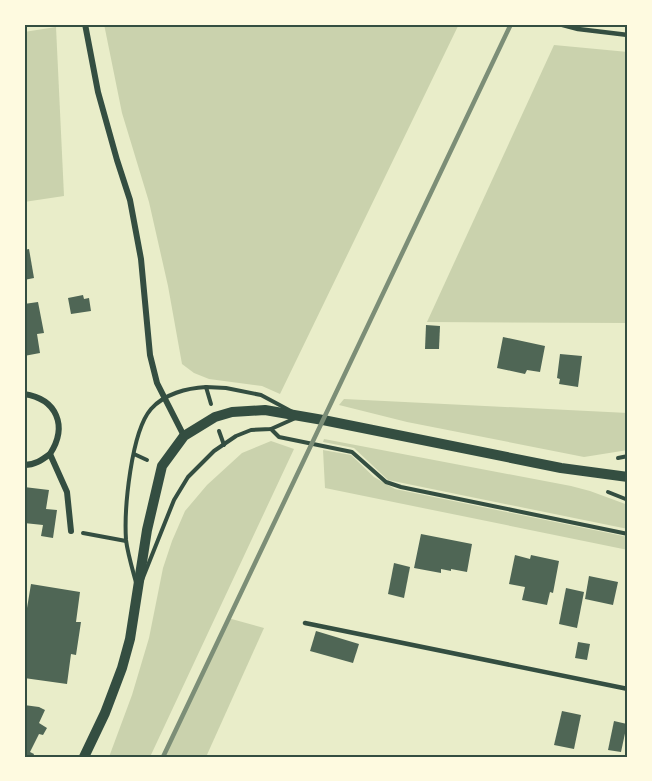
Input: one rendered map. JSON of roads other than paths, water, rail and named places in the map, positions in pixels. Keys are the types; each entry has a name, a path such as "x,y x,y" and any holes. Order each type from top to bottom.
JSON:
{"street":[{"path":"85,24 98,92 130,201 141,259 150,355 157,383 184,436"},
{"path":"24,394 35,395 46,401 58,420 59,432 50,454 40,461 24,465"},
{"path":"84,757 105,713 122,668 131,629 147,530 162,466 184,436 215,417 232,412 265,410 561,468 628,477"},
{"path":"50,454 67,492 71,531"}],"lane":[{"path":"559,24 578,29 628,35"},
{"path":"305,622 628,689"}],"railway":[{"path":"163,757 511,24"}]}
